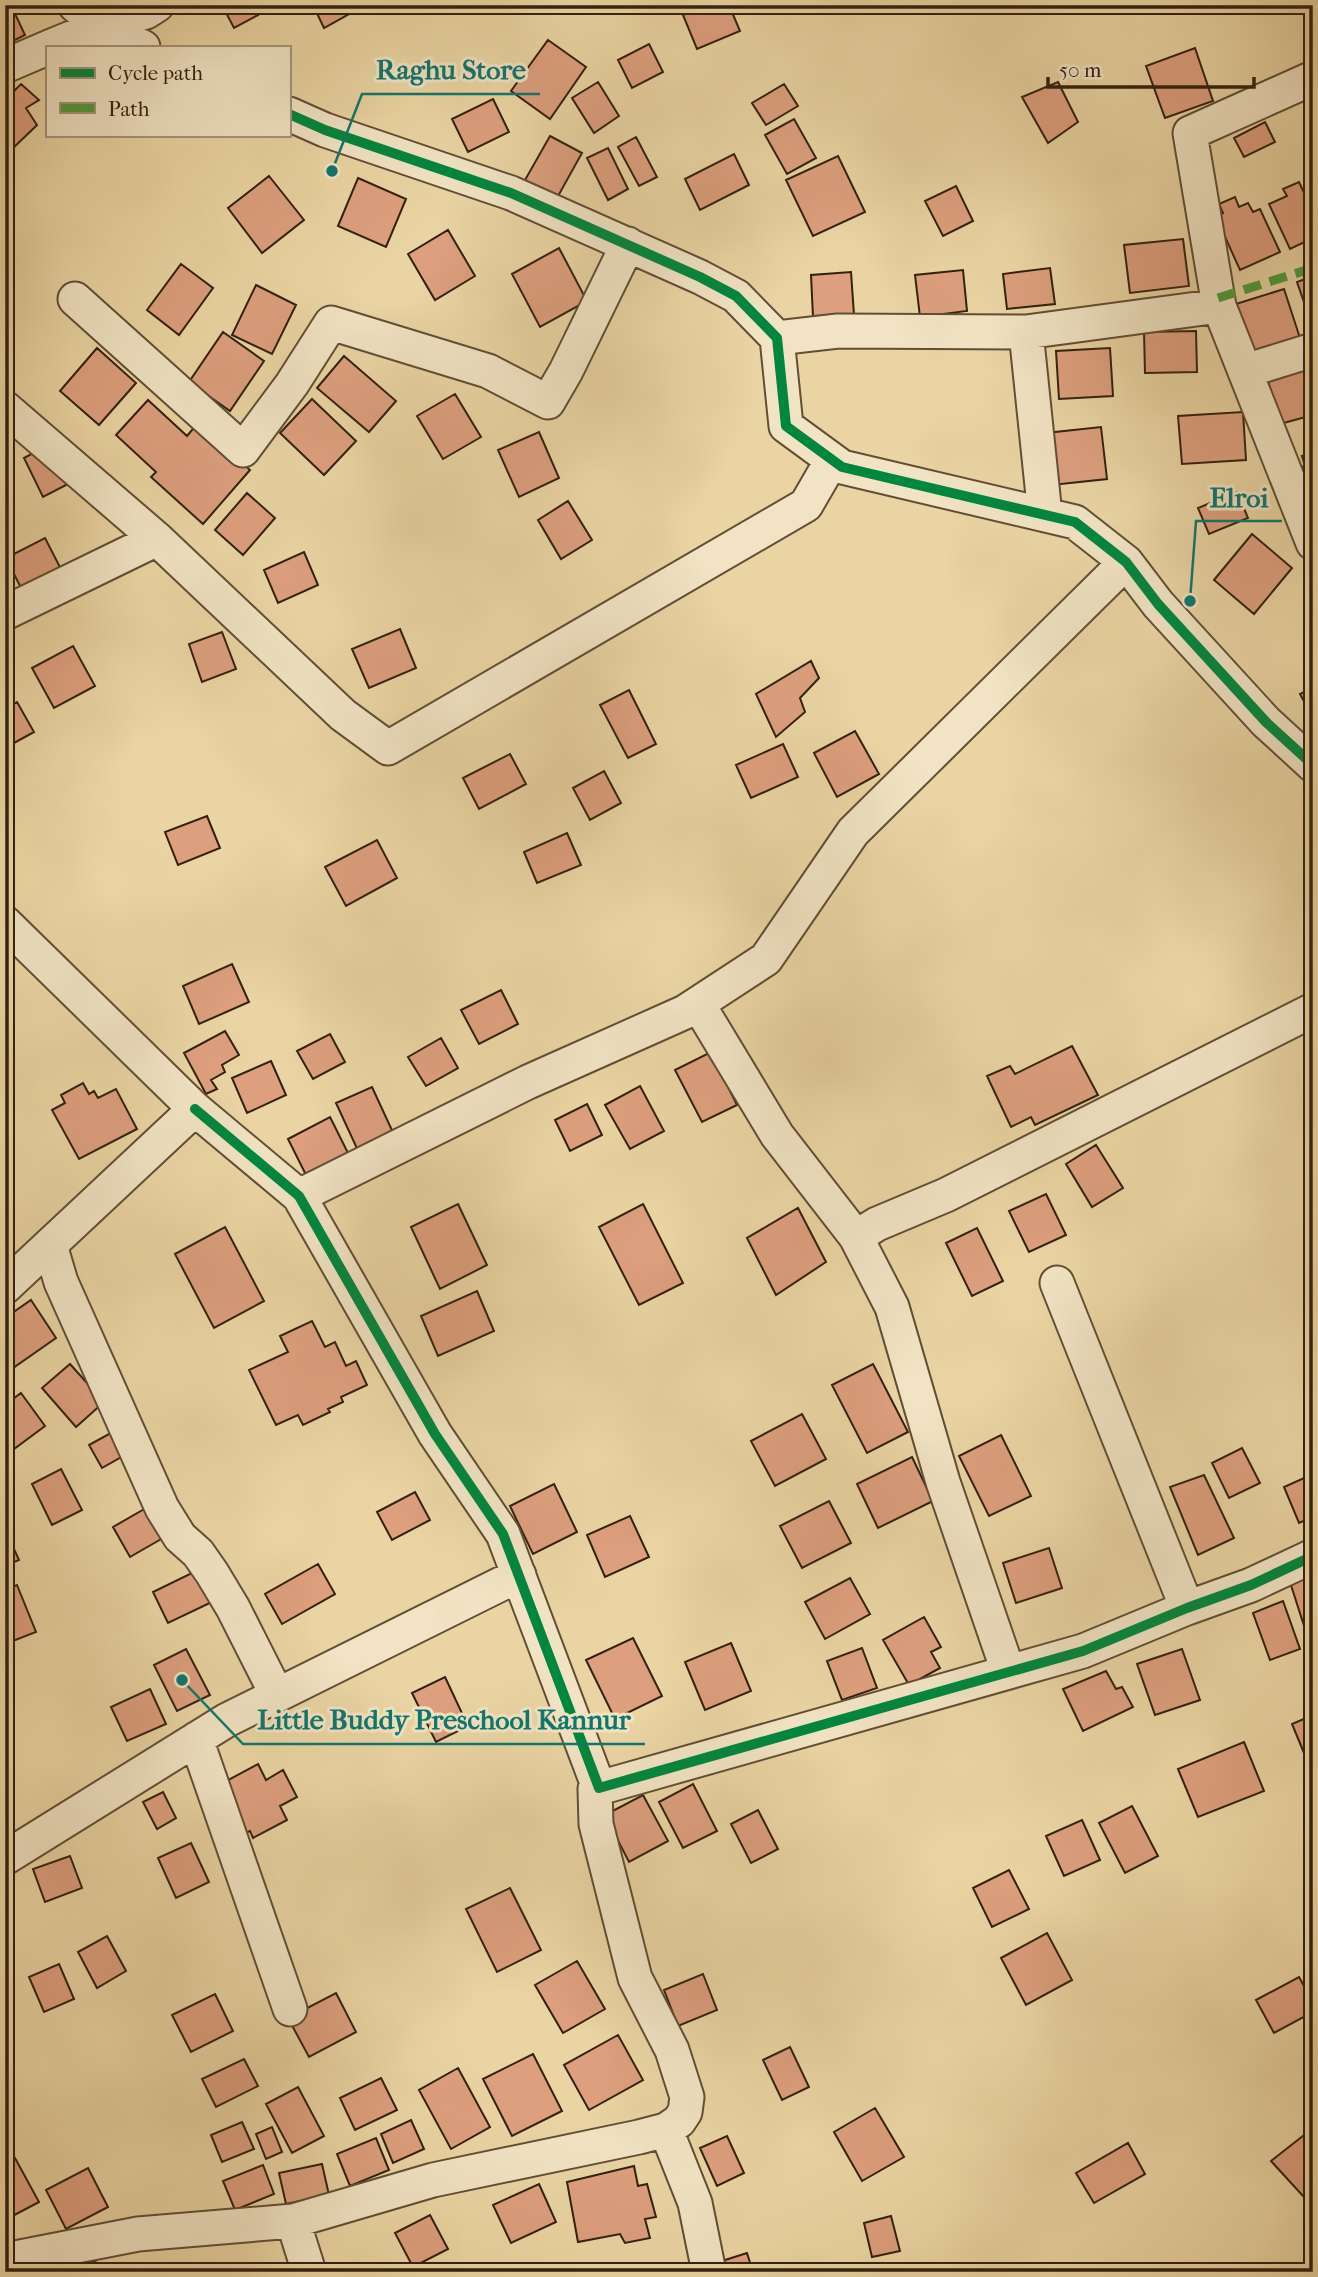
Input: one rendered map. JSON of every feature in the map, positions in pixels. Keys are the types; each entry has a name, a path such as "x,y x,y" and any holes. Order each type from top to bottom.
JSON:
{"street":[{"path":"75,5 100,26 141,46"},
{"path":"53,46 100,26 146,12 157,5"},
{"path":"5,66 46,49"},
{"path":"1313,78 1189,133 1219,306 1313,543"},
{"path":"290,114 325,130 511,193 701,277 736,296 777,338 786,426 842,467 1075,522 1126,562 1158,604 1266,722 1313,765"},
{"path":"75,299 243,450 292,384 331,323 488,371 548,402 628,244"},
{"path":"777,338 838,331 1026,332 1219,306"},
{"path":"1026,332 1045,515"},
{"path":"1245,371 1313,350"},
{"path":"5,408 157,540 343,715 388,748 806,505 832,460"},
{"path":"5,612 157,540"},
{"path":"299,1196 528,1082 685,1012 766,959 853,832 1126,562"},
{"path":"5,923 195,1109 299,1196 435,1434 503,1534 599,1788"},
{"path":"698,1004 777,1135 856,1237 892,1307 943,1482 1008,1671"},
{"path":"856,1237 877,1224 946,1195 1313,1010"},
{"path":"5,1287 195,1109"},
{"path":"50,1245 61,1282 162,1508 180,1537 198,1553 212,1573 277,1695"},
{"path":"1057,1283 1187,1608"},
{"path":"5,2260 138,2234 293,2221 433,2180 666,2130 679,2121 685,2112 687,2097 672,2050 635,1978 596,1824 596,1789 1083,1651 1251,1585 1313,1556"},
{"path":"5,1858 227,1720 519,1575"},
{"path":"196,1739 290,2009"},
{"path":"666,2130 695,2203 709,2272"},
{"path":"293,2221 309,2272"}],"building":[{"path":"5,5 11,5 25,35 5,45"},
{"path":"222,5 253,5 258,15 234,28"},
{"path":"313,5 344,5 349,14 324,28"},
{"path":"707,5 729,5 740,31 697,49 683,15"},
{"path":"548,40 586,67 550,119 511,91"},
{"path":"649,44 663,72 632,88 618,60"},
{"path":"1195,48 1213,101 1165,118 1146,66"},
{"path":"598,82 619,116 594,133 572,98"},
{"path":"1058,82 1078,122 1048,143 1022,97"},
{"path":"21,84 39,100 26,108 37,125 10,151 5,146 5,94 8,97"},
{"path":"784,84 798,106 766,125 752,103"},
{"path":"493,99 509,132 468,152 452,119"},
{"path":"794,119 816,158 787,174 765,135"},
{"path":"1265,122 1275,142 1244,157 1234,138"},
{"path":"550,136 582,153 557,198 525,180"},
{"path":"636,137 657,177 639,186 618,147"},
{"path":"608,148 628,189 608,200 587,158"},
{"path":"734,154 749,185 700,210 685,179"},
{"path":"838,156 865,212 813,236 786,180"},
{"path":"269,176 304,220 262,253 228,208"},
{"path":"358,178 406,199 386,247 338,226"},
{"path":"1299,182 1313,212 1313,217 1309,219 1313,227 1313,238 1290,249 1269,204 1287,196 1283,189"},
{"path":"956,186 973,221 943,236 925,201"},
{"path":"1235,197 1239,207 1248,203 1253,212 1260,209 1280,252 1240,270 1216,217 1223,213 1219,204"},
{"path":"448,230 475,276 435,300 408,254"},
{"path":"1183,239 1189,286 1130,293 1124,245"},
{"path":"559,248 587,301 540,327 512,274"},
{"path":"181,264 213,288 179,335 147,310"},
{"path":"1050,268 1055,304 1007,309 1003,274"},
{"path":"963,270 967,311 920,317 915,275"},
{"path":"851,272 854,315 813,317 811,275"},
{"path":"1313,276 1313,324 1312,325 1297,282"},
{"path":"256,285 296,305 272,354 232,335"},
{"path":"1284,289 1300,338 1252,354 1236,304"},
{"path":"1196,331 1197,372 1145,373 1144,332"},
{"path":"223,332 264,361 230,411 189,382"},
{"path":"97,348 136,383 99,425 60,391"},
{"path":"1110,348 1113,396 1059,399 1056,351"},
{"path":"344,356 396,401 369,432 317,388"},
{"path":"1308,369 1313,386 1313,415 1280,424 1268,381"},
{"path":"455,394 481,437 443,459 417,416"},
{"path":"312,399 356,441 324,475 280,433"},
{"path":"148,400 187,436 198,423 250,470 203,524 151,477 156,472 116,435"},
{"path":"1243,412 1246,460 1182,464 1178,416"},
{"path":"1101,427 1107,479 1052,485 1046,433"},
{"path":"539,432 559,478 519,497 498,450"},
{"path":"48,445 68,484 43,497 24,458"},
{"path":"1313,453 1313,496 1305,499 1296,469 1305,466 1302,456"},
{"path":"1237,492 1248,518 1209,534 1198,508"},
{"path":"247,493 275,518 243,555 215,530"},
{"path":"568,501 592,540 561,559 538,520"},
{"path":"1252,534 1292,568 1254,614 1214,580"},
{"path":"45,538 63,573 24,594 6,558"},
{"path":"304,552 318,585 278,603 264,570"},
{"path":"400,629 416,668 369,688 352,649"},
{"path":"222,632 236,669 202,682 189,644"},
{"path":"73,646 95,686 54,708 32,668"},
{"path":"811,661 819,678 800,698 805,712 776,737 756,694"},
{"path":"1313,688 1313,718 1300,694"},
{"path":"629,690 656,744 628,758 600,705"},
{"path":"17,702 34,732 5,748 5,709"},
{"path":"855,731 879,774 837,797 814,753"},
{"path":"783,744 798,777 751,798 736,765"},
{"path":"510,754 526,784 479,809 463,778"},
{"path":"604,771 621,803 590,820 573,788"},
{"path":"207,816 220,848 178,865 165,832"},
{"path":"567,833 581,865 537,883 524,852"},
{"path":"377,840 397,878 346,906 325,867"},
{"path":"232,964 249,1002 199,1024 183,986"},
{"path":"501,990 518,1024 479,1044 461,1010"},
{"path":"225,1031 239,1055 222,1065 225,1072 211,1080 217,1089 206,1094 184,1053"},
{"path":"330,1034 345,1062 313,1079 297,1051"},
{"path":"441,1038 458,1068 426,1086 408,1057"},
{"path":"1072,1046 1098,1095 1035,1125 1031,1117 1011,1127 987,1076 1010,1066 1015,1074"},
{"path":"711,1052 737,1105 702,1122 675,1070"},
{"path":"271,1061 286,1095 247,1113 232,1078"},
{"path":"83,1083 89,1094 94,1091 98,1098 116,1089 137,1129 79,1159 52,1110 65,1103 61,1095"},
{"path":"640,1086 664,1131 630,1149 605,1105"},
{"path":"372,1087 396,1139 360,1155 336,1103"},
{"path":"587,1104 602,1135 570,1151 555,1120"},
{"path":"330,1117 350,1157 308,1179 288,1139"},
{"path":"1096,1145 1123,1188 1092,1207 1066,1164"},
{"path":"1046,1194 1066,1235 1029,1252 1009,1211"},
{"path":"458,1204 487,1265 440,1289 411,1227"},
{"path":"643,1204 683,1283 639,1305 599,1227"},
{"path":"798,1208 826,1262 776,1295 747,1238"},
{"path":"225,1227 264,1301 214,1328 175,1254"},
{"path":"977,1228 1003,1281 972,1296 946,1243"},
{"path":"477,1291 494,1331 438,1356 421,1316"},
{"path":"31,1300 56,1338 13,1368 5,1357 5,1318"},
{"path":"312,1321 325,1347 335,1342 346,1366 356,1361 367,1385 341,1397 343,1402 328,1409 330,1412 303,1425 298,1415 276,1425 249,1370 288,1352 280,1336"},
{"path":"70,1364 104,1402 76,1427 42,1388"},
{"path":"873,1364 908,1432 867,1453 832,1385"},
{"path":"21,1393 45,1426 14,1449 5,1436 5,1405"},
{"path":"802,1414 826,1459 775,1486 751,1441"},
{"path":"118,1429 130,1452 102,1468 89,1445"},
{"path":"1001,1435 1031,1496 989,1516 959,1456"},
{"path":"1242,1448 1260,1483 1229,1498 1212,1463"},
{"path":"912,1457 933,1501 878,1528 857,1484"},
{"path":"61,1469 82,1510 52,1525 32,1484"},
{"path":"1313,1474 1313,1517 1299,1523 1284,1487"},
{"path":"1204,1475 1234,1538 1198,1555 1170,1487"},
{"path":"554,1484 577,1532 533,1554 510,1506"},
{"path":"415,1492 430,1520 392,1540 377,1512"},
{"path":"829,1501 851,1543 802,1568 780,1526"},
{"path":"146,1508 163,1538 130,1557 113,1527"},
{"path":"630,1516 649,1557 605,1577 587,1535"},
{"path":"5,1529 19,1560 5,1566"},
{"path":"1049,1548 1062,1588 1016,1603 1003,1563"},
{"path":"318,1564 335,1594 282,1624 265,1594"},
{"path":"198,1570 214,1601 168,1623 153,1592"},
{"path":"1313,1571 1313,1634 1307,1635 1289,1579"},
{"path":"850,1578 870,1614 825,1639 805,1602"},
{"path":"17,1585 36,1632 5,1644 5,1590"},
{"path":"1283,1601 1300,1649 1270,1660 1253,1613"},
{"path":"924,1617 941,1647 931,1652 940,1668 909,1685 883,1640"},
{"path":"633,1638 662,1696 615,1719 586,1660"},
{"path":"731,1643 751,1691 705,1710 685,1662"},
{"path":"862,1648 877,1688 842,1700 827,1661"},
{"path":"186,1649 210,1695 177,1711 154,1665"},
{"path":"1182,1649 1200,1700 1155,1715 1137,1664"},
{"path":"1106,1671 1116,1689 1122,1687 1133,1707 1083,1731 1063,1689"},
{"path":"445,1677 468,1726 436,1742 412,1693"},
{"path":"150,1689 166,1724 127,1741 111,1707"},
{"path":"1313,1715 1313,1769 1311,1770 1292,1724"},
{"path":"1244,1742 1264,1791 1198,1817 1178,1769"},
{"path":"258,1764 266,1780 283,1770 297,1797 280,1806 287,1820 253,1838 250,1831 245,1833 219,1785"},
{"path":"693,1784 717,1831 683,1848 659,1802"},
{"path":"163,1792 176,1818 157,1829 143,1802"},
{"path":"643,1795 668,1841 629,1862 605,1815"},
{"path":"1132,1806 1158,1856 1125,1873 1099,1823"},
{"path":"758,1810 778,1849 751,1863 731,1824"},
{"path":"1082,1820 1100,1860 1064,1876 1046,1836"},
{"path":"191,1843 209,1882 176,1898 158,1858"},
{"path":"70,1856 82,1888 45,1902 33,1869"},
{"path":"1009,1870 1029,1909 992,1927 973,1888"},
{"path":"510,1888 541,1950 497,1972 466,1909"},
{"path":"1047,1933 1072,1980 1026,2005 1001,1958"},
{"path":"107,1936 126,1971 97,1988 78,1952"},
{"path":"577,1961 605,2009 563,2033 535,1985"},
{"path":"59,1964 74,1999 44,2012 29,1977"},
{"path":"703,1974 717,2010 678,2026 664,1990"},
{"path":"1299,1977 1313,2002 1313,2012 1274,2033 1256,2000"},
{"path":"336,1993 356,2032 309,2057 288,2018"},
{"path":"215,1994 233,2031 191,2052 172,2015"},
{"path":"618,2035 643,2080 589,2110 564,2065"},
{"path":"790,2047 809,2087 782,2100 763,2060"},
{"path":"533,2054 562,2111 512,2136 483,2079"},
{"path":"244,2059 258,2086 216,2107 202,2079"},
{"path":"458,2068 490,2127 451,2149 419,2090"},
{"path":"381,2078 397,2110 355,2130 340,2098"},
{"path":"298,2087 324,2136 292,2153 266,2104"},
{"path":"875,2108 904,2157 862,2181 834,2132"},
{"path":"411,2120 424,2149 393,2163 381,2134"},
{"path":"242,2122 254,2149 222,2162 211,2135"},
{"path":"272,2127 282,2152 266,2159 256,2134"},
{"path":"1313,2128 1313,2207 1271,2161"},
{"path":"727,2136 744,2173 717,2186 700,2148"},
{"path":"376,2138 389,2170 350,2186 337,2154"},
{"path":"1128,2143 1145,2174 1094,2203 1076,2173"},
{"path":"15,2158 39,2202 5,2220 5,2163"},
{"path":"322,2164 329,2195 286,2204 279,2173"},
{"path":"263,2165 274,2194 235,2210 223,2181"},
{"path":"634,2166 638,2186 647,2184 656,2217 645,2219 650,2238 625,2243 620,2234 578,2242 567,2182"},
{"path":"88,2168 108,2207 66,2229 46,2190"},
{"path":"539,2184 556,2222 511,2243 493,2205"},
{"path":"430,2215 448,2249 413,2267 395,2233"},
{"path":"891,2216 900,2251 872,2257 864,2223"},
{"path":"747,2253 753,2272 726,2272 722,2261"},
{"path":"95,2261 101,2272 73,2272"}],"marked path":[{"path":"1218,298 1313,268"}],"cycle path":[{"path":"290,114 325,130 511,193 700,277 736,296 777,338 786,426 842,467 1075,522 1126,562 1158,604 1266,722 1313,765"},
{"path":"195,1109 299,1196 435,1434 503,1534 599,1788 1083,1651 1251,1585 1313,1556"}],"place":[{"name":"Raghu Store","path":"332,171"},
{"name":"Elroi","path":"1190,601"},
{"name":"Little Buddy Preschool Kannur","path":"182,1680"}]}
